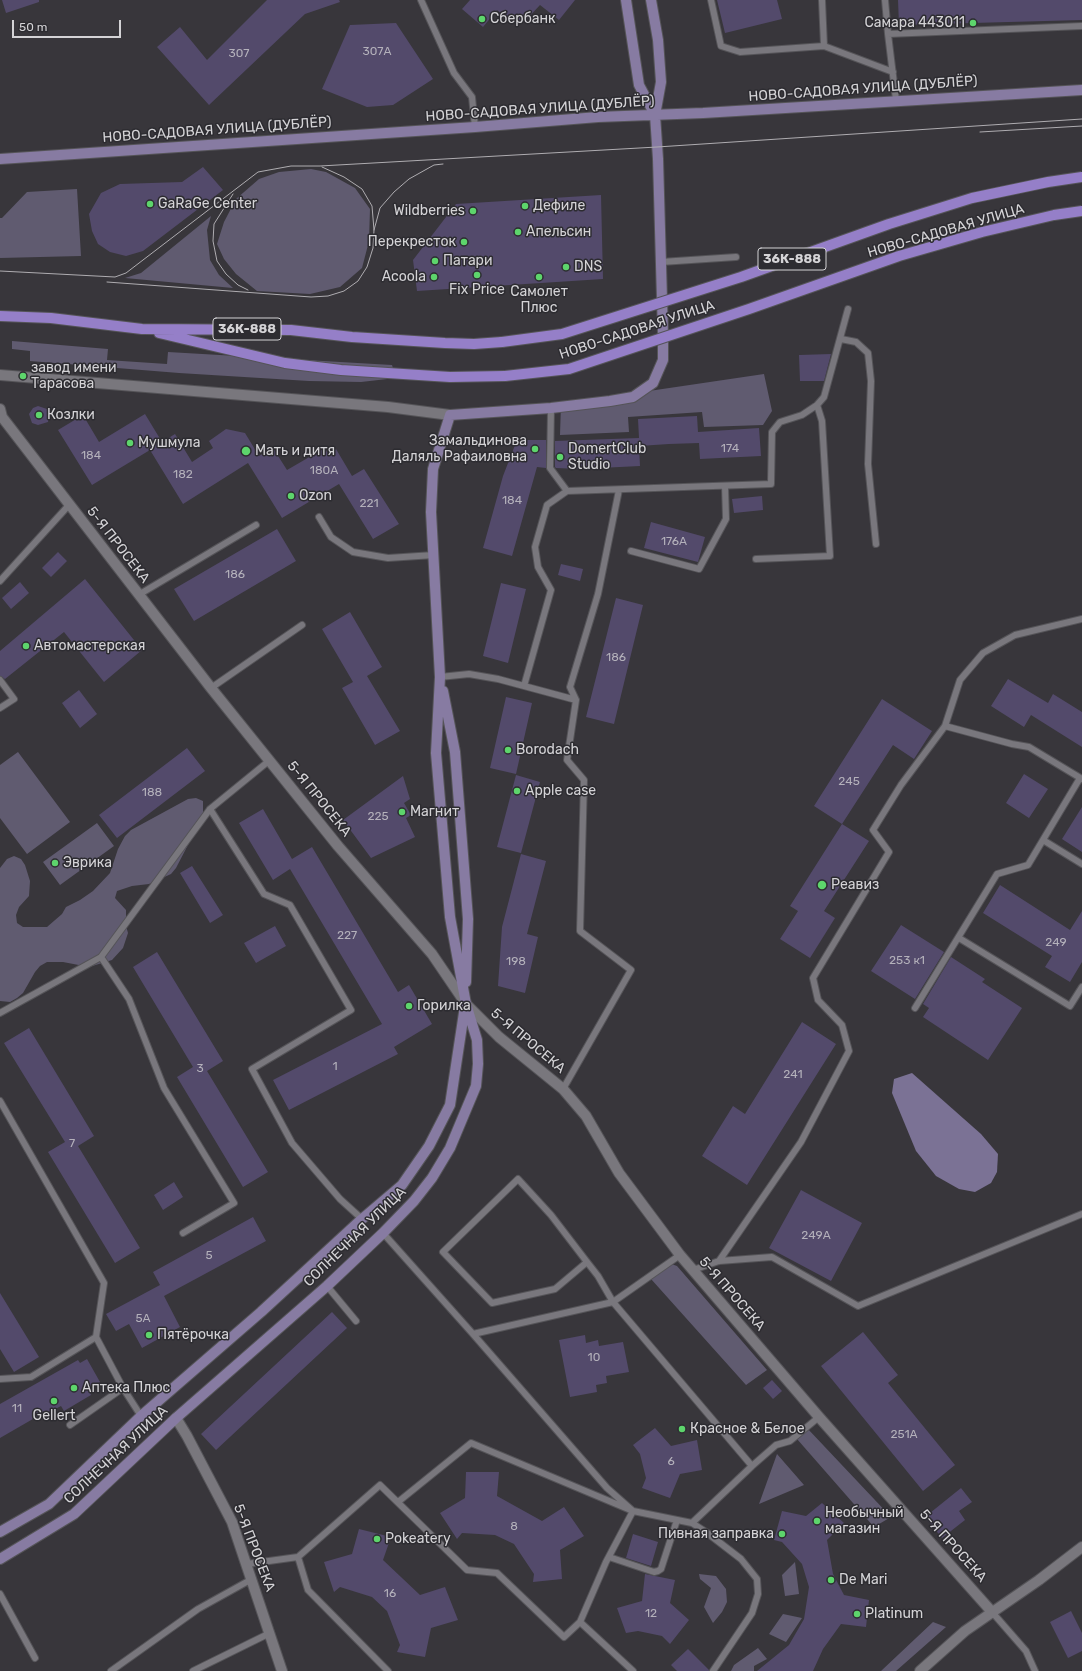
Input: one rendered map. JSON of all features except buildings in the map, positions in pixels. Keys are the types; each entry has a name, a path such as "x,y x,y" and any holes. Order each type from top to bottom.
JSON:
{"main road":[{"path":"626,0 639,85 655,115"},
{"path":"466,1004 450,918 437,761 440,677 431,512 433,469 450,415 551,408 633,397 653,383 663,360 658,159 655,115 661,82 658,40 651,0"},
{"name":"НОВО-САДОВАЯ УЛИЦА (ДУБЛЁР)","path":"0,159 475,127 598,117 1082,90"},
{"name":"НОВО-САДОВАЯ УЛИЦА","path":"142,329 291,330 352,337 474,344 562,334 741,277 890,224 972,198 1048,182 1082,177"},
{"name":"НОВО-САДОВАЯ УЛИЦА","path":"0,316 51,318 142,329 286,363 341,370 475,377 569,369 749,309 899,256 982,232 1054,215 1082,211"},
{"path":"440,677 455,752 468,919 466,1004"},
{"name":"СОЛНЕЧНАЯ УЛИЦА","path":"0,1532 48,1504 141,1416 261,1312 362,1219 402,1185 429,1146 450,1105 466,1004"},
{"name":"СОЛНЕЧНАЯ УЛИЦА","path":"0,1559 74,1514 176,1418 327,1286 383,1233 414,1201 432,1178 450,1148 476,1086 478,1064 477,1040 466,1004"}],"street":[{"path":"0,375 380,406 450,415"},
{"name":"5-Я ПРОСЕКА","path":"0,408 2,417 211,688 338,846 432,954 466,1004 499,1038 562,1089 586,1116 619,1173 680,1255 819,1417 992,1612"},
{"name":"5-Я ПРОСЕКА","path":"176,1418 232,1522 282,1671"},
{"path":"920,1671 966,1631 1039,1580 1082,1547"}],"lane":[{"path":"421,0 454,73 472,98 475,127"},
{"path":"711,0 722,46 740,52 824,46 894,72"},
{"path":"822,0 824,46"},
{"path":"885,0 896,100"},
{"path":"888,34 1082,26"},
{"path":"661,262 736,257"},
{"path":"524,686 551,590 538,567 535,546 547,505 567,491 771,484 772,432 780,422 802,415 817,405 824,397 828,387 848,309"},
{"path":"840,339 856,342 868,353 871,381 868,464 876,544"},
{"path":"756,559 830,556 822,421 817,405"},
{"path":"551,408 550,468 567,491"},
{"path":"631,551 699,569 726,519 726,486"},
{"path":"562,1089 631,970 580,931 584,780 567,760 576,700 570,687 598,594 619,490"},
{"path":"0,581 69,505"},
{"path":"319,517 331,537 353,552 388,558 434,555"},
{"path":"140,594 256,526"},
{"path":"718,1261 801,1142 849,1051 842,1025 818,1000 813,978 889,852 874,830 901,785 945,726 960,680 983,653 1015,635 1082,619"},
{"path":"211,688 302,625"},
{"path":"440,677 469,674 498,679 576,700"},
{"path":"0,680 14,699 0,708"},
{"path":"916,1008 997,874 1028,865 1081,779 1029,747 1012,744 945,726"},
{"path":"0,1013 101,957 210,809 270,760"},
{"path":"210,809 264,894 290,905 352,1010 252,1069 292,1143 340,1199 362,1219"},
{"path":"1043,840 1082,864"},
{"path":"958,938 1070,1006 1082,987"},
{"path":"101,957 129,999 164,1088 234,1203 183,1233"},
{"path":"0,1101 104,1283 96,1337 123,1388 141,1416"},
{"path":"587,1262 555,1288 492,1303 443,1252 518,1180 551,1215 598,1276 613,1302 752,1466"},
{"path":"694,1270 718,1261 772,1257 858,1306 1082,1214"},
{"path":"383,1233 607,1488 633,1511"},
{"path":"473,1334 613,1302 680,1255"},
{"path":"327,1286 356,1321"},
{"path":"0,1379 31,1377 96,1337"},
{"path":"70,1425 123,1388"},
{"path":"692,1523 776,1445 790,1440 819,1417"},
{"path":"398,1502 471,1443 633,1511 692,1523 740,1559 757,1579 758,1594 752,1613 713,1671"},
{"path":"247,1564 298,1557 380,1485 467,1570 497,1572 564,1637 580,1622 609,1557 633,1511"},
{"path":"609,1557 658,1572 661,1569 677,1520"},
{"path":"298,1557 308,1590 388,1671"},
{"path":"111,1671 198,1609 252,1578"},
{"path":"0,1594 35,1658"},
{"path":"992,1612 1026,1651 1035,1671"},
{"path":"580,1622 633,1671"},
{"path":"193,1671 270,1633"}],"shaded area":[{"path":"311,169 326,172 355,188 370,209 369,241 362,268 340,287 310,294 257,291 236,274 224,259 217,244 224,222 236,199 259,179 279,172"},
{"path":"77,189 81,256 0,258 0,218 2,218 27,192"},
{"path":"211,216 207,230 210,260 219,275 233,288 125,278 141,273"},
{"path":"12,341 108,349 107,360 167,364 168,352 392,365 396,378 361,382 309,381 179,373 30,361 30,351 12,349"},
{"path":"764,374 772,411 763,425 704,427 702,412 628,417 629,432 560,435 561,404"},
{"path":"18,752 70,822 27,854 0,818 0,765"},
{"path":"196,798 203,801 203,816 176,868 171,874 149,884 132,886 117,891 115,898 126,910 126,926 128,933 123,948 112,960 89,967 63,962 47,962 40,966 35,972 23,993 17,998 10,1002 0,1001 0,868 7,859 14,856 21,859 25,865 30,881 29,896 19,907 16,915 17,923 23,927 47,927 62,914 66,907 93,891 110,873 118,849 125,836 131,830 188,799"},
{"path":"97,823 114,846 60,885 43,862"},
{"path":"912,1073 981,1134 998,1154 997,1172 991,1183 975,1192 959,1189 936,1176 916,1151 892,1093 894,1079"},
{"path":"666,1262 677,1266 767,1370 746,1385 651,1279"},
{"path":"807,1428 891,1517 874,1527 797,1439"},
{"path":"777,1454 804,1485 759,1504"},
{"path":"795,1562 799,1594 785,1596 782,1575"},
{"path":"699,1574 716,1576 726,1589 727,1602 722,1612 713,1623 704,1607 711,1588 700,1579"},
{"path":"783,1614 802,1618 786,1642 769,1634"},
{"path":"933,1622 946,1627 896,1671 881,1671"},
{"path":"758,1648 767,1659 754,1666 754,1671 731,1671 734,1665"}],"tram line":[{"path":"0,271 115,277 126,273 258,172 291,166 320,166 657,147 1082,119"},
{"path":"980,132 1082,126"},
{"path":"374,230 380,208 394,192 409,179 434,165 443,164"},
{"path":"107,282 311,297 328,296 344,291 358,281 367,267 373,248 374,230 372,206 362,189 344,177 322,167"},
{"path":"233,194 214,224 213,241 217,261 226,274 238,285 248,290"}],"place":[{"name":"Сбербанк","path":"482,19"},
{"name":"Самара 443011","path":"973,23"},
{"name":"GaRaGe Center","path":"150,204"},
{"name":"Дефиле","path":"525,206"},
{"name":"Wildberries","path":"473,211"},
{"name":"Апельсин","path":"518,232"},
{"name":"Перекресток","path":"464,242"},
{"name":"Патари","path":"435,261"},
{"name":"DNS","path":"566,267"},
{"name":"Fix Price","path":"477,275"},
{"name":"Acoola","path":"434,277"},
{"name":"Самолет Плюс","path":"539,277"},
{"name":"завод имени Тарасова","path":"23,376"},
{"name":"Козлки","path":"39,415"},
{"name":"Мушмула","path":"130,443"},
{"name":"Замальдинова Даляль Рафаиловна","path":"535,449"},
{"name":"Мать и дитя","path":"246,451"},
{"name":"DomertClub Studio","path":"560,457"},
{"name":"Ozon","path":"291,496"},
{"name":"Автомастерская","path":"26,646"},
{"name":"Borodach","path":"508,750"},
{"name":"Apple case","path":"517,791"},
{"name":"Магнит","path":"402,812"},
{"name":"Эврика","path":"55,863"},
{"name":"Реавиз","path":"822,885"},
{"name":"Горилка","path":"409,1006"},
{"name":"Пятёрочка","path":"149,1335"},
{"name":"Аптека Плюс","path":"74,1388"},
{"name":"Gellert","path":"54,1401"},
{"name":"Красное & Белое","path":"682,1429"},
{"name":"Необычный магазин","path":"817,1521"},
{"name":"Пивная заправка","path":"782,1534"},
{"name":"Pokeatery","path":"377,1539"},
{"name":"De Mari","path":"831,1580"},
{"name":"Platinum","path":"857,1614"}]}
